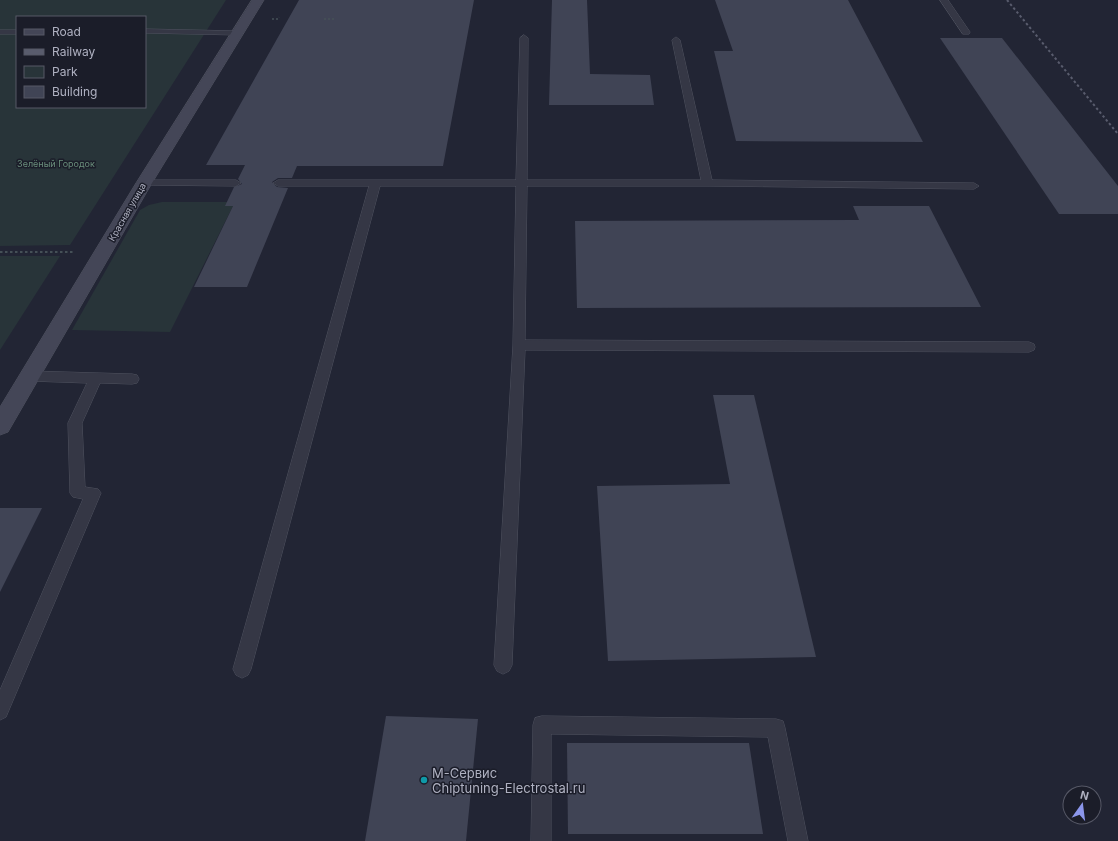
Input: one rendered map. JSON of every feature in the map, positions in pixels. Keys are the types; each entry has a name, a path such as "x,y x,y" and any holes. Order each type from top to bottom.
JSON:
{"main road":[{"name":"Красная улица","path":"0,426 144,182 255,8"}],"lane":[{"path":"944,0 966,32"},
{"path":"146,31 238,33"},
{"path":"0,40 4,32 16,32"},
{"path":"503,665 519,345 524,38"},
{"path":"676,40 707,183"},
{"path":"144,182 236,183"},
{"path":"278,183 707,183 974,186"},
{"path":"242,669 375,184"},
{"path":"519,345 1029,347"},
{"path":"30,376 132,379"},
{"path":"0,711 93,493 78,493 75,423 96,378"},
{"path":"541,841 542,725 776,728 798,841"}],"path":[{"path":"272,19 278,19 279,17"},
{"path":"324,19 334,19"},
{"path":"0,252 104,252"}],"green space":[{"name":"Зелёный Городок","path":"0,0 226,0 70,245 0,246"},
{"path":"162,202 227,202 233,206 170,332 72,330 140,210 149,205"},
{"path":"0,256 60,256 0,350"}],"building":[{"path":"299,0 474,0 443,166 297,166 292,178 278,178 272,182 277,187 288,188 247,287 194,287 233,206 225,206 234,187 242,184 238,179 245,165 206,165"},
{"path":"552,0 587,0 590,74 650,75 654,105 549,105"},
{"path":"715,0 848,0 923,142 736,141 714,51 733,51"},
{"path":"940,38 1002,38 1118,186 1118,214 1059,214"},
{"path":"853,206 929,206 981,307 577,308 575,221 859,220"},
{"path":"713,395 754,395 816,657 608,661 597,486 730,484"},
{"path":"0,508 42,508 0,592"},
{"name":"M-Сервис Chiptuning-Electrostal.ru","path":"386,716 478,719 466,841 365,841"},
{"path":"567,743 749,743 763,834 568,834"}],"railway":[{"path":"1007,0 1118,134"}],"place":[{"name":"M-Сервис Chiptuning-Electrostal.ru","path":"424,780"}]}
